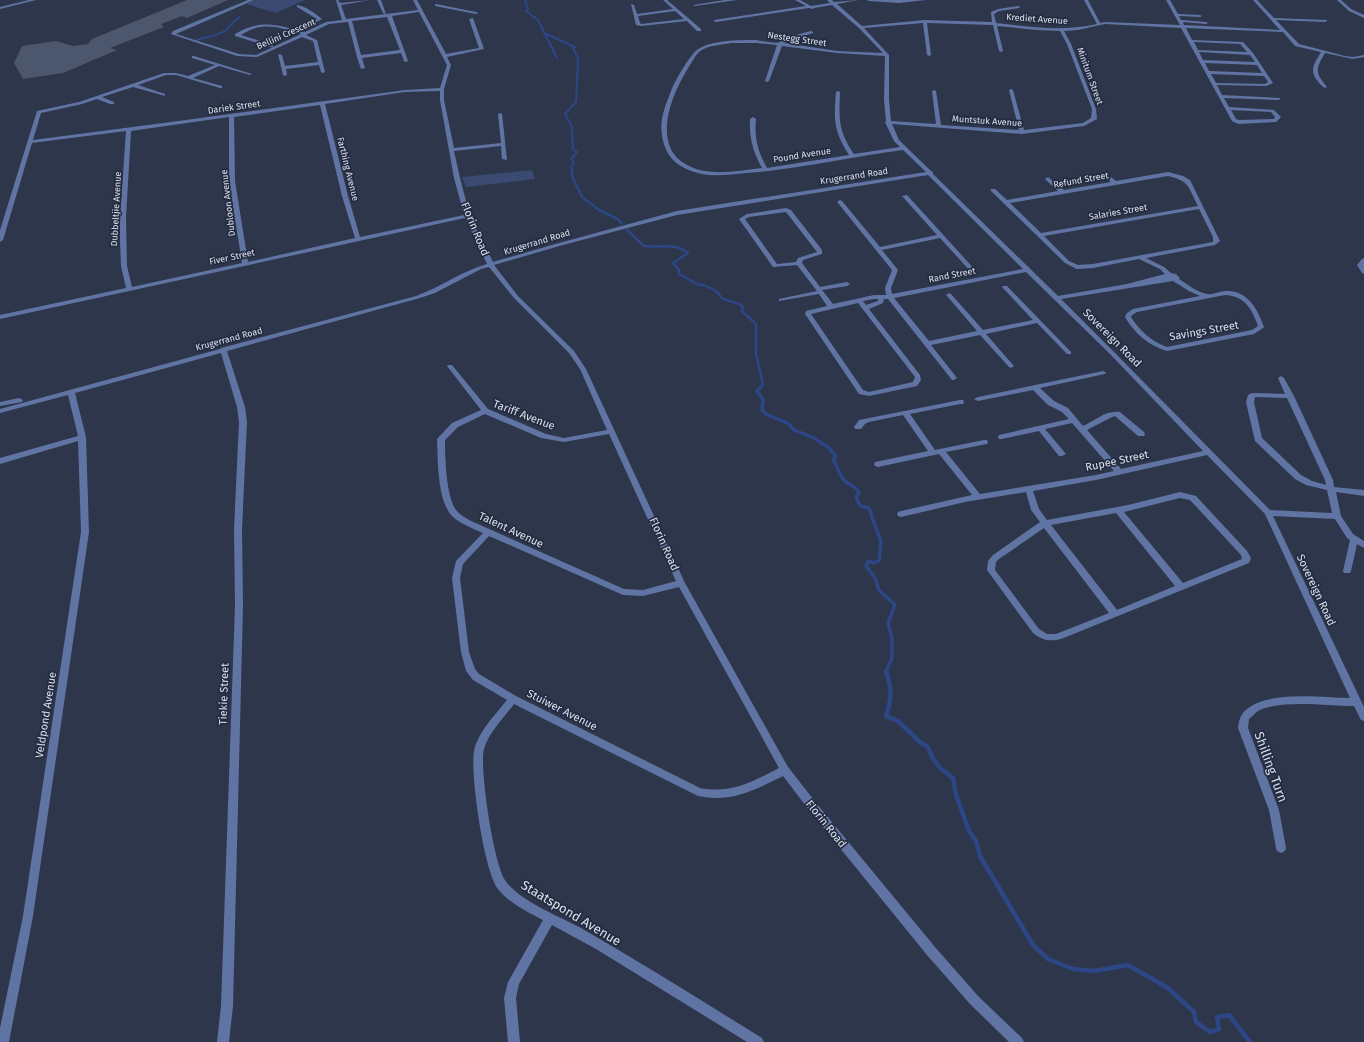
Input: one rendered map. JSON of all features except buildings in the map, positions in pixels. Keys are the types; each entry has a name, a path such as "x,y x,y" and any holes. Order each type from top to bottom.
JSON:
{"street":[{"path":"0,4 16,0"},
{"path":"0,8 34,0"},
{"name":"Bellini Crescent","path":"252,0 173,34 247,56 265,53 328,24 387,14 421,11"},
{"path":"363,68 350,25 337,2 369,0"},
{"path":"379,0 387,14 406,61"},
{"name":"Florin Road","path":"415,0 444,56 448,69 442,89 444,117 457,178 467,216 491,265 516,297 572,352 583,368 681,583 785,770 840,841 931,951 974,1000 1018,1042"},
{"path":"665,0 700,30"},
{"path":"695,5 735,0"},
{"path":"797,0 816,11"},
{"path":"829,0 861,26 887,55"},
{"path":"716,21 857,0"},
{"path":"869,0 900,2 924,0"},
{"path":"1086,0 1099,24"},
{"path":"1168,0 1234,120 1238,122 1276,120 1278,117 1272,111 1228,108"},
{"path":"1255,0 1297,46 1323,53 1353,58 1364,56"},
{"path":"1339,0 1350,10 1364,17"},
{"path":"442,6 447,3"},
{"path":"436,5 476,13"},
{"path":"632,5 638,24 641,26 688,20"},
{"path":"297,31 320,19 315,14 298,6"},
{"path":"1001,51 996,24 992,13 994,11 1018,7"},
{"path":"636,15 676,10"},
{"path":"1177,15 1200,16"},
{"path":"444,56 482,49 471,19"},
{"path":"1272,19 1325,21"},
{"name":"Krediet Avenue","path":"861,26 905,21 925,21 996,24 1061,30 1084,28 1099,24 1284,31"},
{"path":"925,21 929,55"},
{"path":"1180,21 1206,23"},
{"path":"271,46 237,35 259,25 267,24 297,31 315,40 323,72"},
{"name":"Minitum Street","path":"1061,30 1069,44 1094,110 1094,118 1084,124"},
{"path":"767,81 780,44 788,39 811,32"},
{"name":"Nestegg Street","path":"706,48 719,44 751,41 837,52 887,55"},
{"path":"1191,41 1241,43 1271,83 1269,85 1215,84"},
{"name":"Pound Avenue","path":"706,48 699,51 695,55 677,83 666,109 663,134 668,149 676,162 686,167 703,172 722,173 765,170 903,148"},
{"path":"359,57 402,51"},
{"path":"1197,51 1250,54"},
{"path":"1323,53 1314,69 1314,73 1326,87"},
{"path":"280,55 285,75"},
{"name":"Sovereign Road","path":"887,55 888,122 892,134 903,148 1112,353 1268,513 1364,717"},
{"path":"194,58 250,74"},
{"path":"1202,61 1257,64"},
{"path":"283,68 321,63"},
{"path":"188,78 218,65"},
{"path":"1208,72 1265,75"},
{"path":"0,240 39,112 80,103 166,74 176,74 220,87"},
{"path":"133,85 163,95"},
{"name":"Dariek Street","path":"30,142 231,116 405,91 442,89"},
{"path":"1011,90 1022,132"},
{"path":"934,91 939,126"},
{"path":"838,92 838,132 852,155"},
{"path":"1222,96 1278,98"},
{"path":"97,97 112,103"},
{"name":"Farthing Avenue","path":"322,103 345,196 358,239"},
{"path":"500,114 505,159"},
{"name":"Dubloon Avenue","path":"231,116 232,181 245,263"},
{"path":"753,119 752,133 755,152 765,170"},
{"name":"Muntstuk Avenue","path":"888,122 1022,132 1084,124"},
{"name":"Dubbeltjie Avenue","path":"129,129 123,218 124,266 129,288"},
{"path":"452,150 503,144"},
{"name":"Krugerrand Road","path":"0,410 433,292 469,273 491,265 561,244 677,213 931,174"},
{"name":"Refund Street","path":"1168,174 1181,177 1188,181 1217,241 1215,243 1093,266 1077,266 1067,262 1006,202 1168,174"},
{"path":"1107,176 1115,183"},
{"path":"1048,179 1062,192"},
{"path":"993,190 1006,202"},
{"path":"905,196 974,272"},
{"path":"840,202 895,270 888,288 890,296 954,378"},
{"name":"Salaries Street","path":"1039,235 1200,207"},
{"path":"786,210 789,211 820,252 818,255 800,259 799,263 775,266 742,219 747,216 786,210"},
{"name":"Fiver Street","path":"0,317 467,216"},
{"path":"879,249 941,236"},
{"path":"1157,254 1162,268"},
{"path":"1138,257 1162,268 1170,275"},
{"path":"1364,260 1360,265 1364,272"},
{"path":"799,263 831,306"},
{"name":"Rand Street","path":"882,298 1027,270"},
{"path":"1056,298 1130,285 1170,275"},
{"name":"Savings Street","path":"1170,275 1176,276 1178,282 1191,290 1207,296"},
{"path":"1130,285 1178,282 1186,293 1186,300"},
{"path":"781,300 847,284"},
{"path":"1005,287 1068,353"},
{"name":"Savings Street","path":"1225,293 1241,296 1247,300 1261,327 1254,332 1167,349 1157,346 1131,324 1128,317 1129,314 1136,310 1186,300 1225,293"},
{"path":"949,295 1011,366"},
{"path":"859,300 865,308 918,378 915,384 869,394 861,392 808,314 810,310 831,306 859,300 874,297 882,298 881,302 865,308"},
{"path":"926,344 1038,321"},
{"name":"Tiekie Street","path":"223,350 242,407 243,444 238,529 238,605 227,1006 226,1032 223,1042"},
{"name":"Tariff Avenue","path":"450,366 485,411 544,436 564,440 612,431"},
{"path":"978,399 1103,373"},
{"path":"1281,378 1330,480 1337,516 1347,533 1354,540 1364,545"},
{"path":"1034,387 1075,420 1118,472"},
{"name":"Veldpond Avenue","path":"3,1042 28,916 86,532 82,437 71,391"},
{"path":"1290,396 1252,395 1250,402 1258,439 1298,477 1309,483 1332,489 1364,493"},
{"name":"Krugerrand Road","path":"0,404 42,399"},
{"path":"858,427 862,422 868,420 960,402"},
{"name":"Talent Avenue","path":"485,411 455,425 441,439 441,452 447,498 452,512 468,523 623,592 643,593 681,583"},
{"path":"905,413 932,453"},
{"path":"1083,430 1094,425 1101,418 1117,414 1141,434"},
{"path":"1002,437 1075,420"},
{"path":"1040,429 1062,454"},
{"path":"0,461 82,437"},
{"path":"878,464 984,442"},
{"path":"941,451 978,497"},
{"name":"Rupee Street","path":"901,514 978,497 1118,472 1208,452"},
{"path":"1029,489 1035,510 1115,614"},
{"path":"1180,495 1187,495 1193,498 1244,553 1247,558 1246,561 1057,637 1046,637 1036,631 991,570 991,565 996,557 1045,524 1118,510 1180,495"},
{"path":"1118,510 1181,587"},
{"path":"1268,513 1337,516"},
{"name":"Stuiwer Avenue","path":"488,532 460,563 457,571 457,593 465,652 471,671 476,677 513,699 687,787 708,795 727,795 741,791 785,770"},
{"path":"1347,571 1354,540"},
{"name":"Staatspond Avenue","path":"513,699 483,739 479,753 479,767 488,843 493,867 501,883 512,895 550,918 576,931 758,1042"},
{"name":"Shilling Turn","path":"1281,848 1274,810 1243,728 1244,717 1250,711 1267,703 1283,700 1358,702"},
{"path":"514,1042 510,998 514,982 550,918"}],"shaded area":[{"path":"255,0 305,0 276,13 246,4"},
{"path":"532,170 535,179 466,187 462,177"}],"waterway":[{"path":"525,0 528,9 526,11 538,20 545,33"},
{"path":"197,40 223,32 240,17"},
{"path":"545,33 575,47 573,48 578,58 576,102 565,114 572,127 573,149 577,152 571,159 574,162 571,169"},
{"path":"545,33 557,58"},
{"path":"572,168 572,176 582,197 599,210 618,219 622,224"},
{"path":"627,230 644,246 673,246 688,253 673,263 679,270 679,274 699,285 704,285 716,291 723,299 739,304 743,307 742,311 756,324 756,354 763,384 760,388"},
{"path":"760,388 757,391 763,400 762,410 766,414 789,424 794,430 814,438 828,447 836,456 833,459 842,478 858,491 859,493 856,497 860,506 869,508 881,542 879,561 874,563 868,561 866,566 875,578 879,590 895,605 888,623 892,639 892,658 886,672"},
{"path":"886,672 890,694 886,716 898,721 920,742 928,747 932,757 940,768 953,778 956,795 969,831 976,841 980,856 1033,945 1048,959 1073,969 1094,971 1128,965 1168,988 1194,1012 1196,1022 1210,1032 1219,1029 1217,1017 1229,1015 1250,1042"}]}
